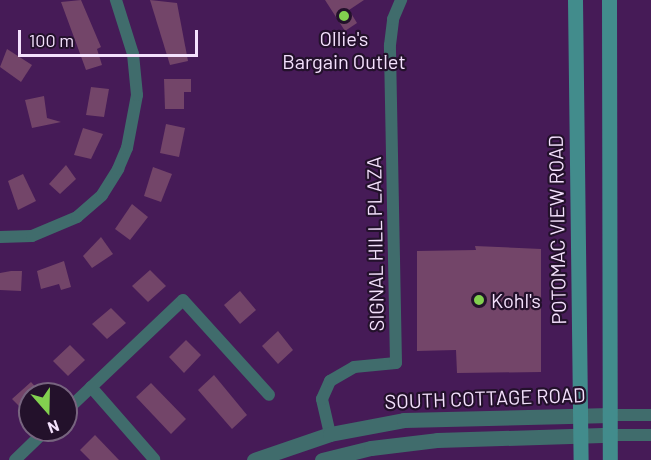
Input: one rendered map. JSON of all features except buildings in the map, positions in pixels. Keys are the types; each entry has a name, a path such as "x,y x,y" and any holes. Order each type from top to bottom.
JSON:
{"main road":[{"name":"POTOMAC VIEW ROAD","path":"575,0 581,460"},
{"path":"609,0 610,460"}],"street":[{"path":"0,237 32,236 76,217 102,195 118,169 127,148 137,95 133,54 116,0"},
{"name":"SIGNAL HILL PLAZA","path":"330,434 322,399 330,381 354,367 396,363 390,45 393,19 401,0"},
{"path":"78,399 183,300 269,394"},
{"path":"91,387 154,459"},
{"name":"SOUTH COTTAGE ROAD","path":"254,460 330,434 404,420 580,415 651,416"},
{"name":"SOUTH COTTAGE ROAD","path":"322,460 406,443 651,435"},
{"path":"15,460 34,442"}],"place":[{"name":"Ollie's Bargain Outlet","path":"344,16"},
{"name":"Kohl's","path":"479,300"}]}
